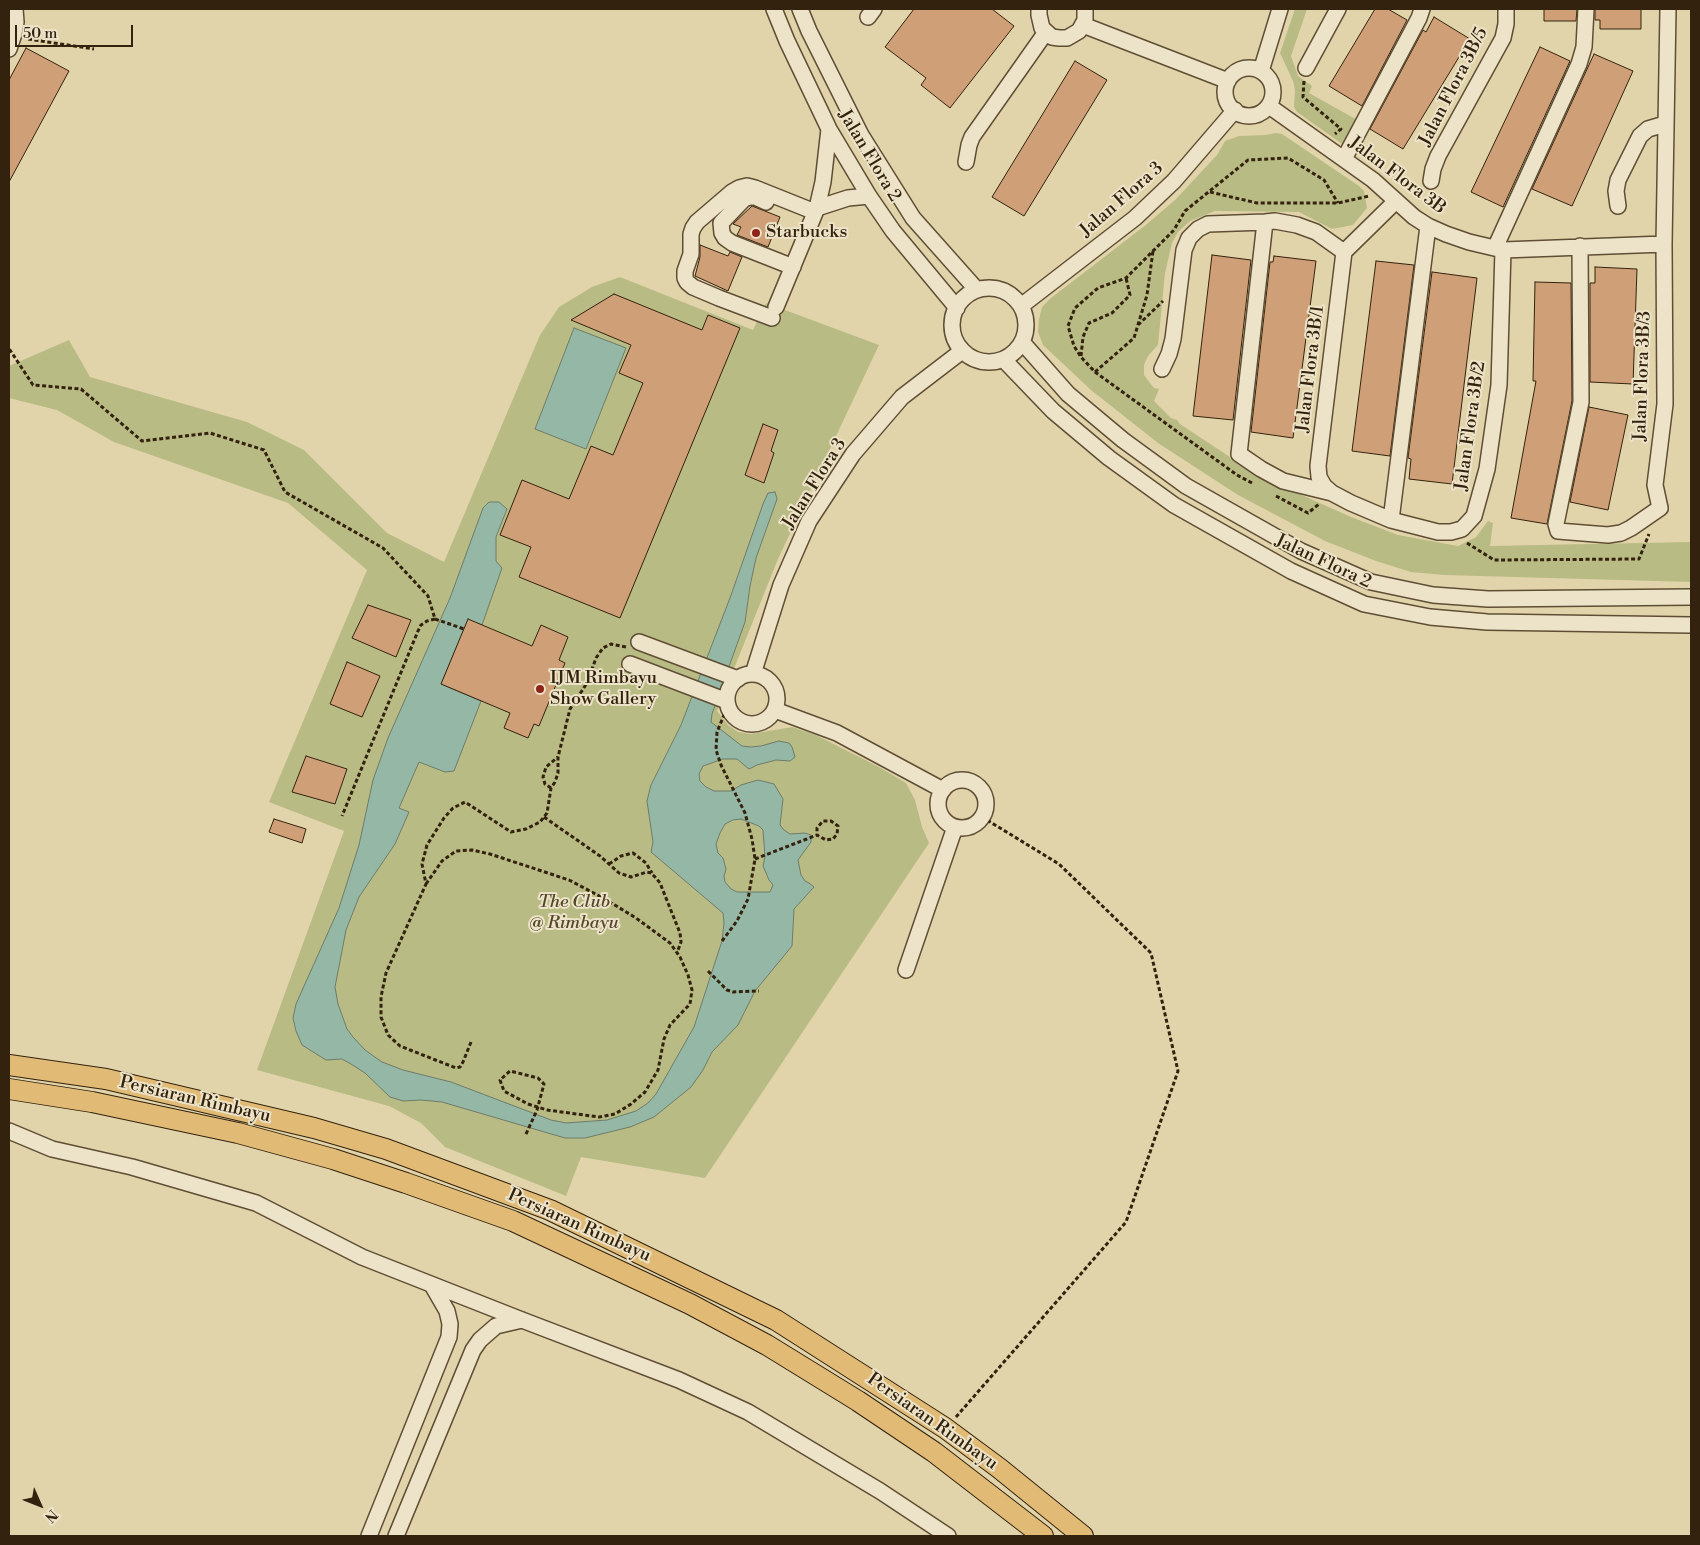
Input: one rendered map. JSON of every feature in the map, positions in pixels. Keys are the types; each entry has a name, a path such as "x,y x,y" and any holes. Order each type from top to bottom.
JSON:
{"main road":[{"name":"Persiaran Rimbayu","path":"9,1065 106,1079 314,1128 386,1149 550,1210 776,1320 946,1428 1083,1536"},
{"name":"Persiaran Rimbayu","path":"9,1089 101,1104 238,1133 333,1159 513,1221 690,1304 767,1345 858,1401 934,1452 1043,1536"}],"street":[{"path":"11,43 16,22 15,9"},
{"name":"Jalan Flora 2","path":"774,9 829,129 869,196 893,231 957,308"},
{"name":"Jalan Flora 2","path":"800,9 861,135 913,218 977,290"},
{"path":"1039,9 1040,22 1046,32 1052,36 1067,38 1079,31 1083,25 1085,9"},
{"path":"1261,71 1280,9"},
{"path":"1306,68 1338,9"},
{"path":"1344,159 1422,9"},
{"name":"Jalan Flora 3B/5","path":"1431,181 1438,156 1503,38 1506,24 1506,9"},
{"path":"1499,249 1579,64 1584,48 1586,9"},
{"name":"Jalan Flora 3B/3","path":"1580,246 1581,402 1556,524 1558,531 1608,535 1621,533 1631,528 1660,508 1656,485 1665,404 1664,244 1668,9"},
{"path":"1083,25 1228,81"},
{"path":"966,162 972,137 1046,32"},
{"path":"1245,68 1254,68 1261,71 1272,83 1272,99 1268,106 1256,114 1249,115 1235,110 1230,105 1226,94 1228,81 1238,71 1245,68"},
{"name":"Jalan Flora 3B","path":"1268,106 1324,144 1428,226 1469,242 1499,249 1664,244"},
{"name":"Jalan Flora 3","path":"1021,306 1135,218 1174,181 1235,110"},
{"path":"1618,206 1616,191 1618,180 1640,136 1648,129 1665,124"},
{"path":"815,214 756,188 747,186 739,188 703,217 693,228 691,254 685,271 687,282 693,287 774,313 815,214 823,182 829,129"},
{"path":"793,267 732,243 722,233 722,223 744,199 750,197 815,214 848,198 869,196"},
{"path":"1162,369 1174,339 1184,250 1189,238 1198,229 1208,224 1275,221 1297,225 1316,232 1344,252 1391,197"},
{"path":"1264,222 1239,454 1261,469 1283,480 1332,493 1391,520 1438,532 1451,532"},
{"path":"1391,520 1428,226"},
{"name":"Jalan Flora 3B/2","path":"1451,532 1462,529 1474,516 1487,469 1499,385 1499,249"},
{"name":"Jalan Flora 3B/1","path":"1332,493 1324,486 1319,476 1318,466 1344,252"},
{"path":"990,288 1002,290 1013,296 1021,306 1026,318 1026,330 1022,342 1004,360 982,362 971,358 962,351 955,341 952,329 953,317 966,296 977,290 990,288"},
{"name":"Jalan Flora 2","path":"1022,342 1068,394 1123,440 1186,486 1301,551 1371,582 1433,595 1488,599 1691,597"},
{"name":"Jalan Flora 3","path":"753,674 781,585 809,521 853,454 902,397 962,351"},
{"name":"Jalan Flora 2","path":"1004,360 1053,411 1109,458 1174,505 1291,571 1364,604 1430,617 1487,622 1691,624"},
{"path":"634,644 735,678 753,674 768,680 774,686 777,693 775,710 764,722 748,724 733,716 725,700 735,678"},
{"path":"630,664 725,700"},
{"path":"775,710 837,733 943,790"},
{"path":"964,780 979,787 984,794 986,802 982,817 970,827 962,828 955,827 943,819 939,812 939,797 943,790 956,781 964,780"},
{"path":"906,970 955,827"},
{"path":"9,1131 52,1149 132,1167 256,1203 362,1257 679,1380 748,1412 880,1491 948,1536"},
{"path":"369,1536 449,1337 450,1324 447,1311 432,1285"},
{"path":"396,1536 472,1350 496,1326 522,1320"}],"path":[{"path":"11,43 94,49"},
{"path":"1306,68 1303,97 1341,129 1324,144"},
{"path":"1253,484 1237,475 1094,372 1080,357 1074,346 1068,326 1075,308 1098,288 1126,278 1174,230 1185,211 1248,160 1288,158 1324,180 1338,203"},
{"path":"1209,192 1258,203 1338,203 1391,197"},
{"path":"1094,372 1134,338 1147,295 1154,250"},
{"path":"1080,357 1083,337 1089,323 1112,313 1130,295 1126,278"},
{"path":"1138,325 1180,285"},
{"path":"9,350 33,385 81,389 142,441 210,433 264,450 285,492 383,548 428,596 435,619"},
{"path":"1269,492 1308,513 1332,493"},
{"path":"1451,532 1494,560 1639,559 1650,534"},
{"path":"342,816 421,625 435,619 464,629"},
{"path":"426,884 422,864 427,845 444,818 453,808 465,802 511,832 526,829 540,822 547,813 551,788 556,782 558,756 570,709 588,683 596,658 603,648 611,644 634,644"},
{"path":"720,725 717,732 716,750 721,765 749,824 756,858 750,890 743,910 732,929 722,940"},
{"path":"551,788 545,784 543,777 546,767 558,756"},
{"path":"544,816 620,874 631,876 647,872 656,878"},
{"path":"946,1428 1126,1222 1178,1071 1152,953 1059,864 982,817"},
{"path":"756,858 816,836 826,840 832,839 837,834 838,826 831,820 823,821 817,828 816,836"},
{"path":"472,1042 460,1067 456,1068 400,1046 388,1035 381,1017 381,997 386,973 426,884 442,861 456,851 472,850 490,854 569,880 636,918 670,943 677,953 688,975 692,990 690,1004 670,1025 664,1039 658,1070 645,1092 615,1114 599,1117 548,1110 528,1104 504,1091 500,1080 510,1071 538,1078 544,1084 537,1110 527,1132"},
{"path":"609,864 621,856 633,853 646,863 660,883 680,933 681,942 677,953"},
{"path":"709,972 727,990 733,992 757,991"}],"green space":[{"path":"1295,9 1307,9 1291,56 1298,76 1312,86 1309,93 1359,121 1345,146 1297,112 1294,107 1295,90 1293,81 1280,53"},
{"path":"1282,134 1359,186 1364,191 1367,208 1353,225 1332,229 1299,212 1215,211 1190,221 1178,232 1172,243 1165,273 1158,345 1148,356 1144,365 1144,375 1154,388 1159,389 1154,401 1171,418 1177,420 1180,424 1257,475 1351,517 1398,535 1458,546 1476,537 1488,521 1493,523 1490,546 1691,542 1691,582 1444,575 1411,572 1376,561 1325,541 1238,495 1158,443 1091,390 1043,345 1038,332 1039,319 1042,307 1051,298 1175,200 1217,155 1225,141 1239,136"},
{"name":"The Club @ Rimbayu","path":"620,277 753,330 766,303 879,345 778,559 717,711 728,725 738,732 751,734 792,727 816,735 906,783 915,800 922,827 929,843 705,1178 581,1157 566,1196 445,1147 421,1123 389,1106 257,1070 344,831 269,802 367,570 288,503 114,442 57,410 9,398 9,366 69,340 90,377 247,422 304,450 387,533 444,562 540,335 559,307 592,287"}],"shaded area":[{"path":"574,328 626,348 586,449 535,429"},
{"path":"775,492 777,499 756,558 745,622 712,714 711,722 742,746 761,746 779,741 789,743 795,757 790,761 776,760 749,769 737,759 723,759 703,766 699,774 700,781 714,791 731,791 741,785 758,780 774,784 783,799 780,825 790,834 805,833 811,835 811,842 798,860 801,875 805,881 814,887 794,909 792,946 755,991 738,1025 712,1052 703,1070 691,1087 654,1117 630,1127 585,1138 565,1138 442,1102 403,1101 390,1097 365,1073 351,1064 342,1059 326,1060 302,1045 293,1018 296,1004 339,908 359,845 373,780 388,738 450,598 483,508 489,502 499,502 507,509 496,537 496,561 502,568 482,625 468,620 441,684 481,701 454,771 445,772 419,762 399,808 409,812 395,844 359,897 346,930 335,987 338,1004 347,1029 353,1037 365,1050 382,1062 403,1070 451,1082 551,1120 566,1123 607,1120 636,1111 648,1103 656,1094 694,1027 722,941 724,923 723,913 651,852 653,842 647,801 651,785 681,725 768,493","holes":["741,819 759,826 763,830 765,857 763,866 773,885 770,892 737,892 731,889 725,882 726,869 716,844 725,824 733,820"]}],"building":[{"path":"914,9 992,9 1014,26 950,108 921,85 926,78 885,47"},
{"path":"1375,9 1388,9 1407,20 1362,106 1329,86"},
{"path":"1544,9 1577,9 1576,21 1544,21"},
{"path":"1595,9 1641,9 1641,29 1600,29 1600,20 1595,20"},
{"path":"1434,17 1470,39 1403,149 1370,129 1423,30 1426,32"},
{"path":"1540,47 1570,61 1503,207 1471,192"},
{"path":"26,48 69,71 9,182 9,80"},
{"path":"1594,54 1633,71 1572,206 1532,189"},
{"path":"1075,61 1107,80 1024,216 992,197"},
{"name":"Starbucks","path":"752,206 780,217 768,247 737,235 741,227 733,224"},
{"path":"700,245 728,256 730,252 742,257 728,291 695,276 700,257"},
{"path":"1212,255 1251,260 1233,420 1193,416"},
{"path":"1274,256 1316,261 1293,438 1251,432 1270,262 1273,262"},
{"path":"1376,261 1414,265 1390,456 1352,451"},
{"path":"1595,267 1637,269 1633,384 1590,382 1590,283 1595,283"},
{"path":"1432,272 1477,278 1452,484 1409,479 1411,459 1408,458"},
{"path":"1535,282 1571,283 1572,401 1547,524 1511,518 1536,381 1533,381"},
{"path":"614,294 702,330 708,315 740,328 620,618 519,577 531,547 500,535 522,480 569,499 591,446 613,455 643,383 619,373 631,345 571,320"},
{"path":"1589,407 1628,415 1608,510 1570,502"},
{"path":"763,424 778,430 771,451 774,453 764,483 745,475"},
{"path":"368,605 411,620 396,657 352,638"},
{"path":"468,619 532,646 541,625 568,637 559,660 565,663 539,726 534,724 528,738 504,728 510,713 441,684"},
{"path":"347,662 380,676 362,717 330,704"},
{"path":"306,756 347,769 335,804 292,792"},
{"path":"274,819 306,829 302,843 269,832"}],"place":[{"name":"Starbucks","path":"756,233"},
{"name":"IJM Rimbayu Show Gallery","path":"540,689"}]}
